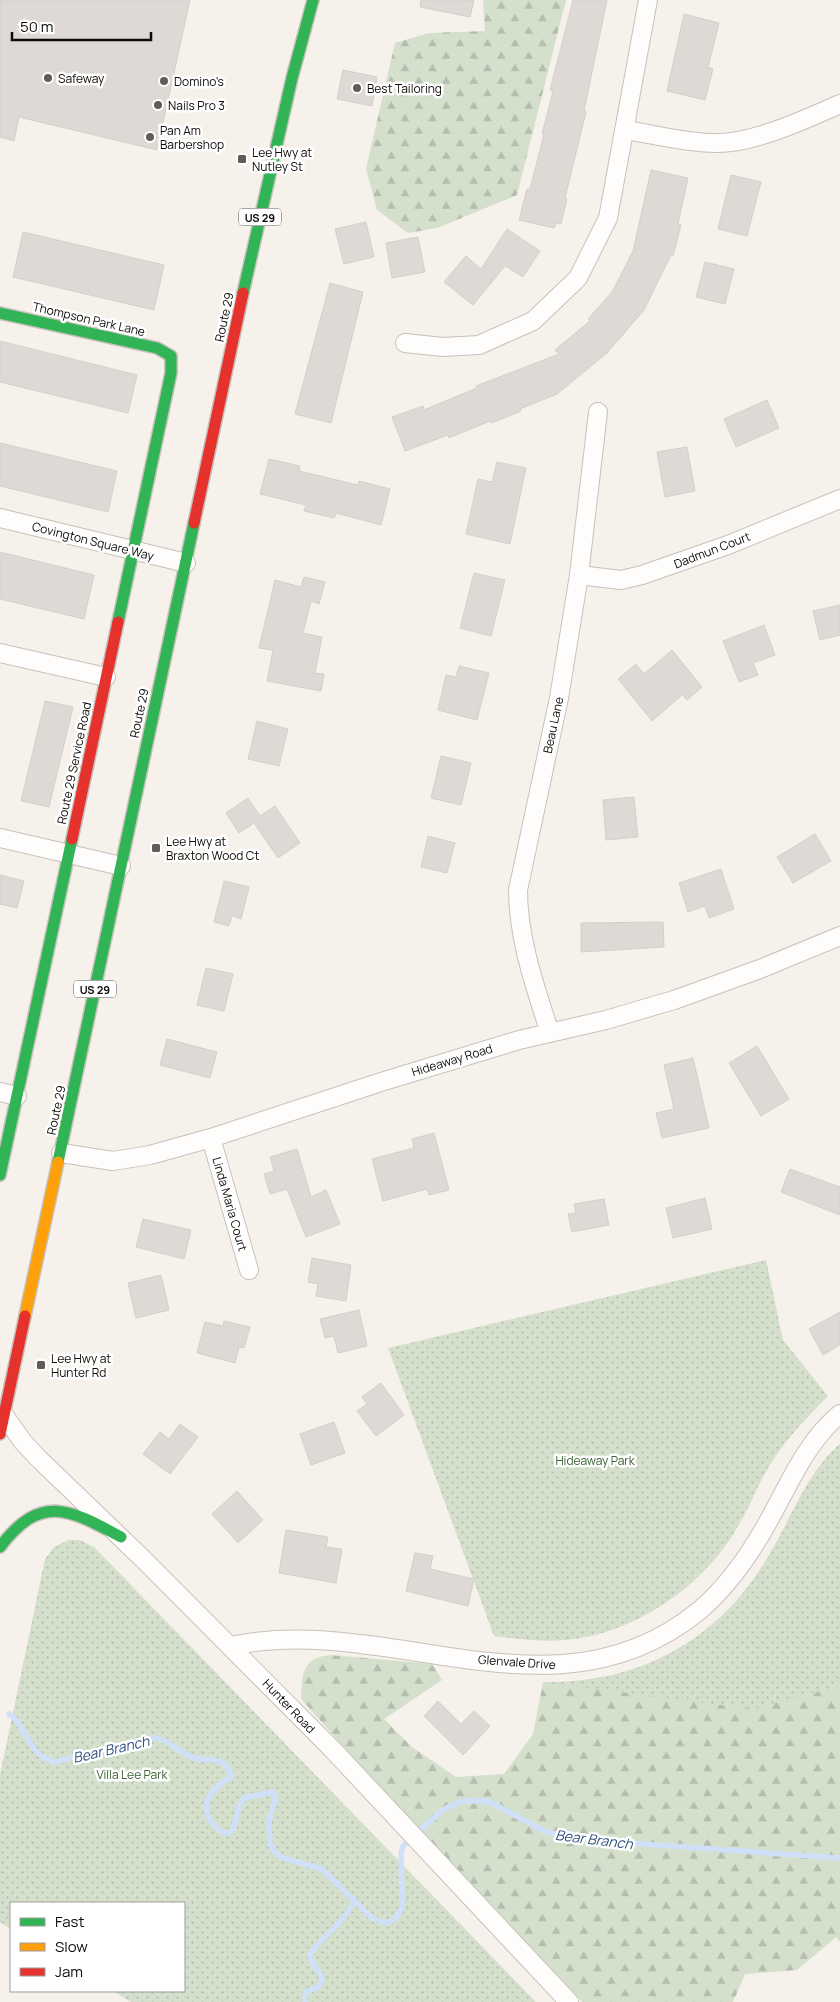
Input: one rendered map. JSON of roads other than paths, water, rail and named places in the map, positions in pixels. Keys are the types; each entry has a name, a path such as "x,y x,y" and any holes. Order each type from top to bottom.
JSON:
{"main road":[{"name":"Route 29","path":"0,1434 2,1414 61,1153 249,263 292,78 313,0"},
{"name":"Thompson Park Lane","path":"0,313 157,348 171,356"},
{"name":"Route 29 Service Road","path":"0,1174 8,1094 69,854 171,373 171,356"},
{"path":"0,1547 14,1528 23,1520 41,1512 53,1510 79,1515 121,1538"}],"street":[{"path":"405,343 443,347 479,345 533,321 578,278 608,218 648,0"},
{"path":"624,130 716,143 747,138 789,126 840,104"},
{"name":"Beau Lane","path":"550,1033 523,938 518,912 518,890 560,698 579,575 598,412"},
{"name":"Dadmun Court","path":"579,575 621,580 642,575 728,545 840,499"},
{"name":"Covington Square Way","path":"0,518 186,563"},
{"path":"0,652 106,677"},
{"path":"0,838 121,866"},
{"name":"Hideaway Road","path":"61,1153 114,1161 150,1155 211,1138 381,1082 550,1033 606,1020 674,1000 760,969 840,936"},
{"name":"Linda Maria Court","path":"211,1138 249,1270"},
{"name":"Hunter Road","path":"2,1414 34,1454 231,1646 405,1825 569,2002"},
{"name":"Glenvale Drive","path":"231,1646 258,1640 305,1638 465,1659 537,1666 578,1664 623,1653 650,1642 677,1627 720,1591 754,1546 812,1444 840,1414"}],"waterway":[{"name":"Bear Branch","path":"9,1714 20,1726 32,1747 45,1758 54,1762 153,1738 164,1741 194,1758 215,1760 224,1764 231,1774 230,1778 214,1790 207,1804 210,1820 216,1827 225,1834 233,1830 240,1804 244,1798 272,1792 276,1796 269,1821 270,1844 274,1851 280,1857 322,1869 370,1916 380,1922 393,1920 397,1917 402,1906 401,1853 403,1846 439,1813 463,1801 488,1801 548,1833 643,1844 840,1858"},
{"path":"305,2002 305,1992 317,1988 322,1980 310,1955 340,1922 354,1899"}],"place":[{"name":"Safeway","path":"48,78"},
{"name":"Domino's","path":"164,81"},
{"name":"Best Tailoring","path":"357,88"},
{"name":"Nails Pro 3","path":"158,105"},
{"name":"Pan Am Barbershop","path":"150,137"},
{"name":"Lee Hwy at Nutley St","path":"242,159"},
{"name":"Lee Hwy at Braxton Wood Ct","path":"156,848"},
{"name":"Lee Hwy at Hunter Rd","path":"41,1365"}],"park label":[{"name":"Hideaway Park","path":"595,1460"},
{"name":"Villa Lee Park","path":"132,1774"}]}
